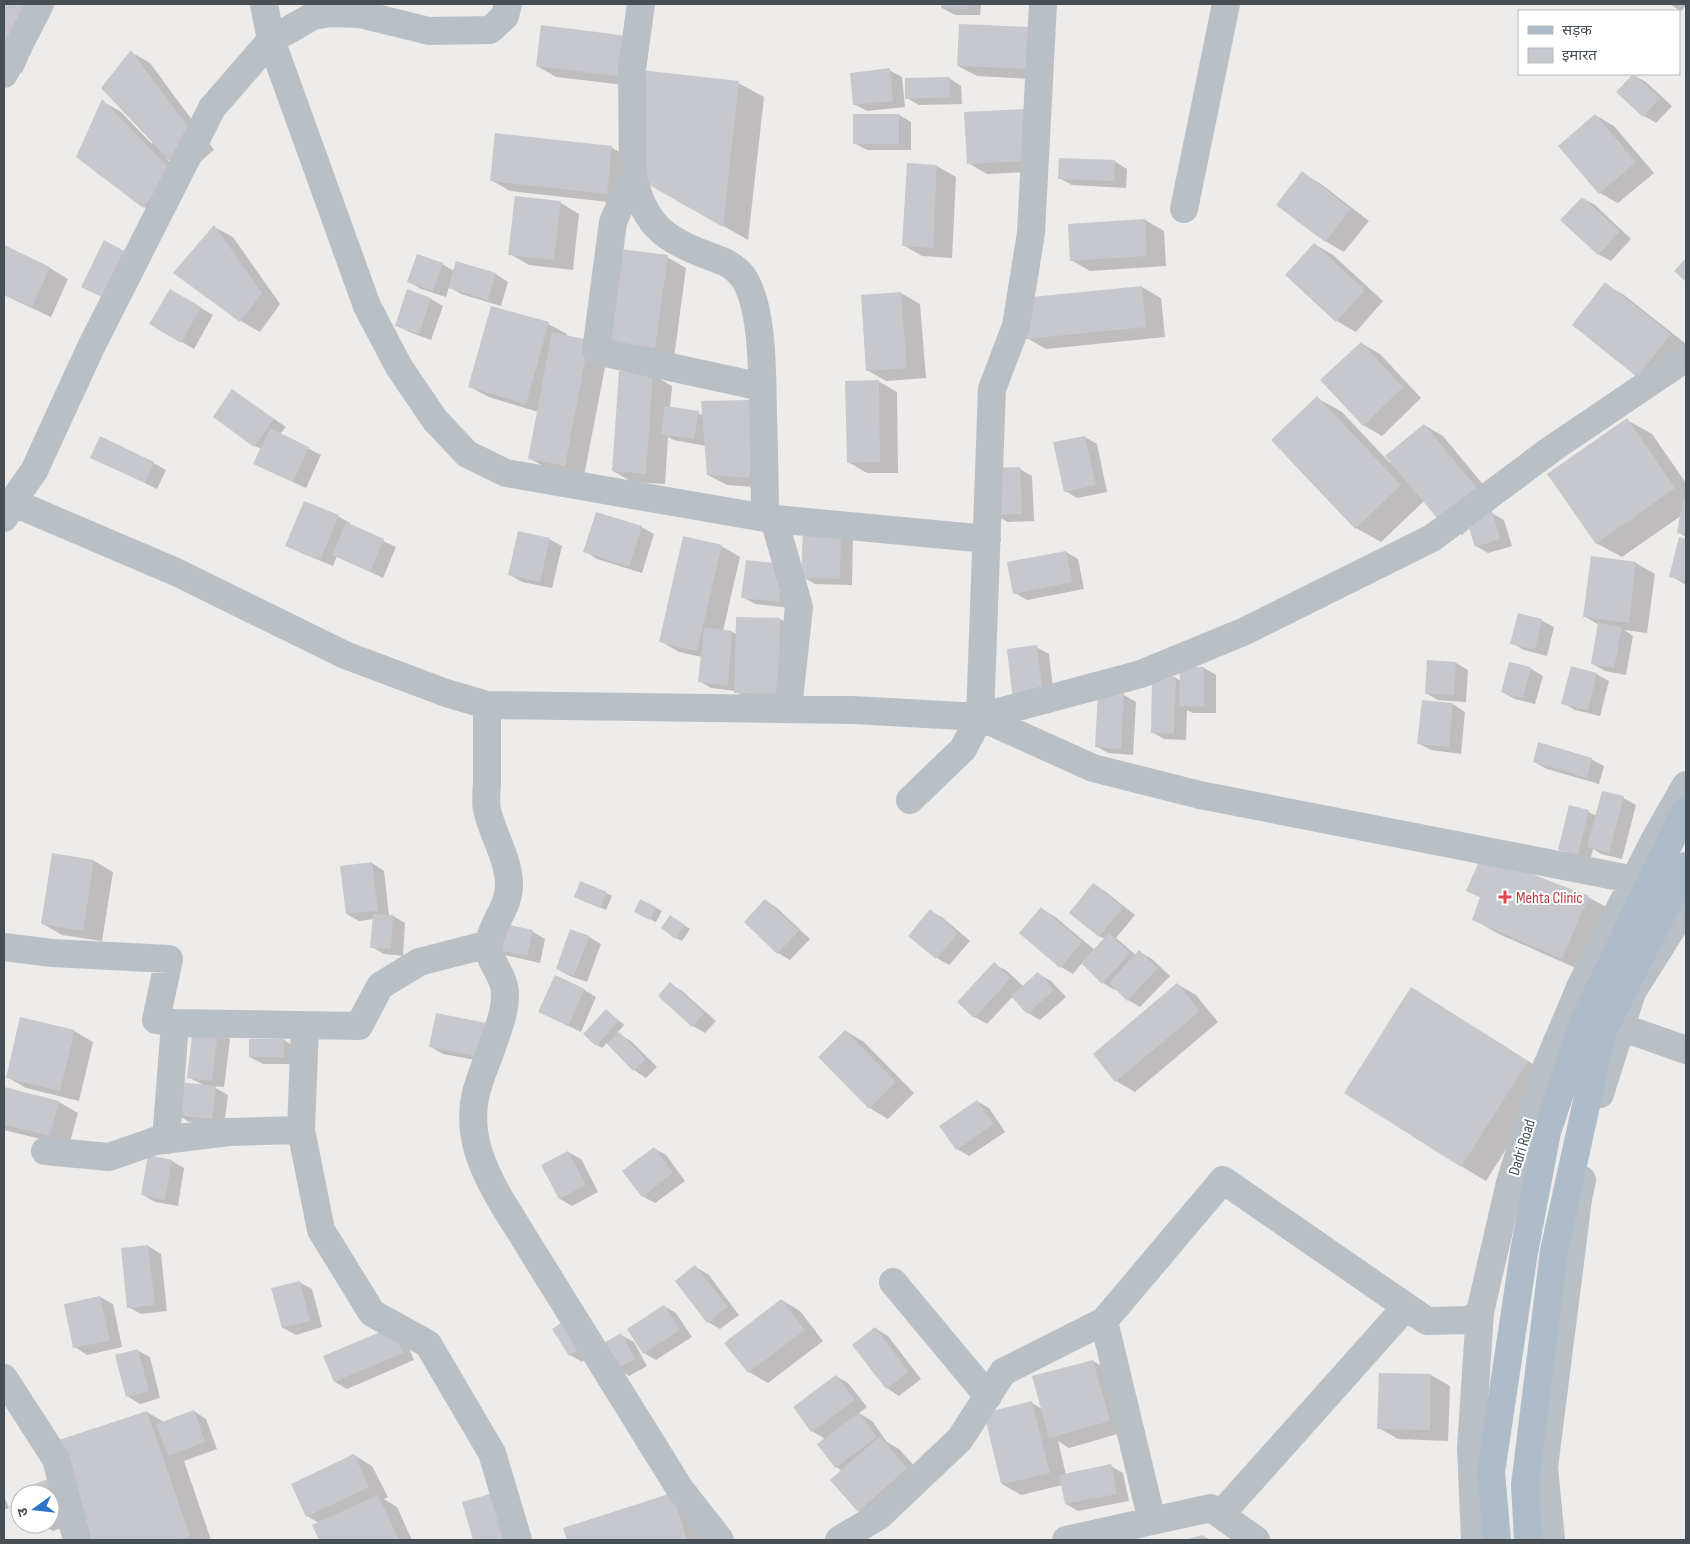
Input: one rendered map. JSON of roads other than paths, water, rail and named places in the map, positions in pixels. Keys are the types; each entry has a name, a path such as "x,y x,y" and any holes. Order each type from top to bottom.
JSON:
{"main road":[{"path":"1497,1540 1491,1472 1524,1252 1547,1132 1583,1023 1686,812"},
{"path":"1502,1540 1515,1537 1527,1540 1525,1485 1554,1251 1602,1033 1686,866"}],"street":[{"path":"4,74 40,4"},
{"path":"264,4 271,40 367,306 398,367 435,420 467,454 506,473 769,518 987,539"},
{"path":"508,4 505,16 490,30 428,31 360,14 331,13 313,16 271,40 212,108 91,348 34,471 8,510 176,572 345,655 446,693 487,704 853,710 980,717 1141,674 1243,632 1432,538 1553,448 1686,358"},
{"path":"641,4 632,69 632,176 640,201 646,213 660,231 671,240 689,249 732,265 743,277 750,291 761,342 769,518 798,607 788,709"},
{"path":"910,800 963,749 980,717 992,389 1016,326 1031,233 1043,4"},
{"path":"1184,209 1226,4"},
{"path":"632,176 613,222 596,351 762,387"},
{"path":"487,704 487,808 507,867 509,883 504,910 495,924 488,944 488,952 500,972 505,991 503,1015 476,1094 474,1136 480,1158 503,1204 658,1455 680,1489 720,1540"},
{"path":"980,717 1093,768 1200,795 1635,880 1686,901"},
{"name":"Dadri Road","path":"1475,1540 1471,1448 1480,1312 1510,1183 1546,1068 1582,983 1656,837 1686,785"},
{"path":"1551,1540 1544,1467 1576,1209 1602,1085 1632,992 1686,906"},
{"path":"4,948 52,953 169,959 156,1020 175,1023 359,1026 380,986 419,962 488,944"},
{"path":"166,1140 175,1023"},
{"path":"305,1026 301,1130 321,1230 372,1313 428,1344 492,1453 518,1540"},
{"path":"1621,1027 1686,1050"},
{"path":"45,1151 109,1157 155,1141 229,1132 301,1130"},
{"path":"839,1540 879,1516 960,1439 1003,1372 1104,1322 1223,1180 1428,1321 1470,1320 1480,1312"},
{"path":"893,1282 988,1396"},
{"path":"1221,1514 1406,1307"},
{"path":"1104,1322 1152,1521"},
{"path":"4,1378 56,1459 77,1540"},
{"path":"1066,1540 1211,1508 1256,1540"}],"place":[{"name":"Mehta Clinic","path":"1505,897"}]}
